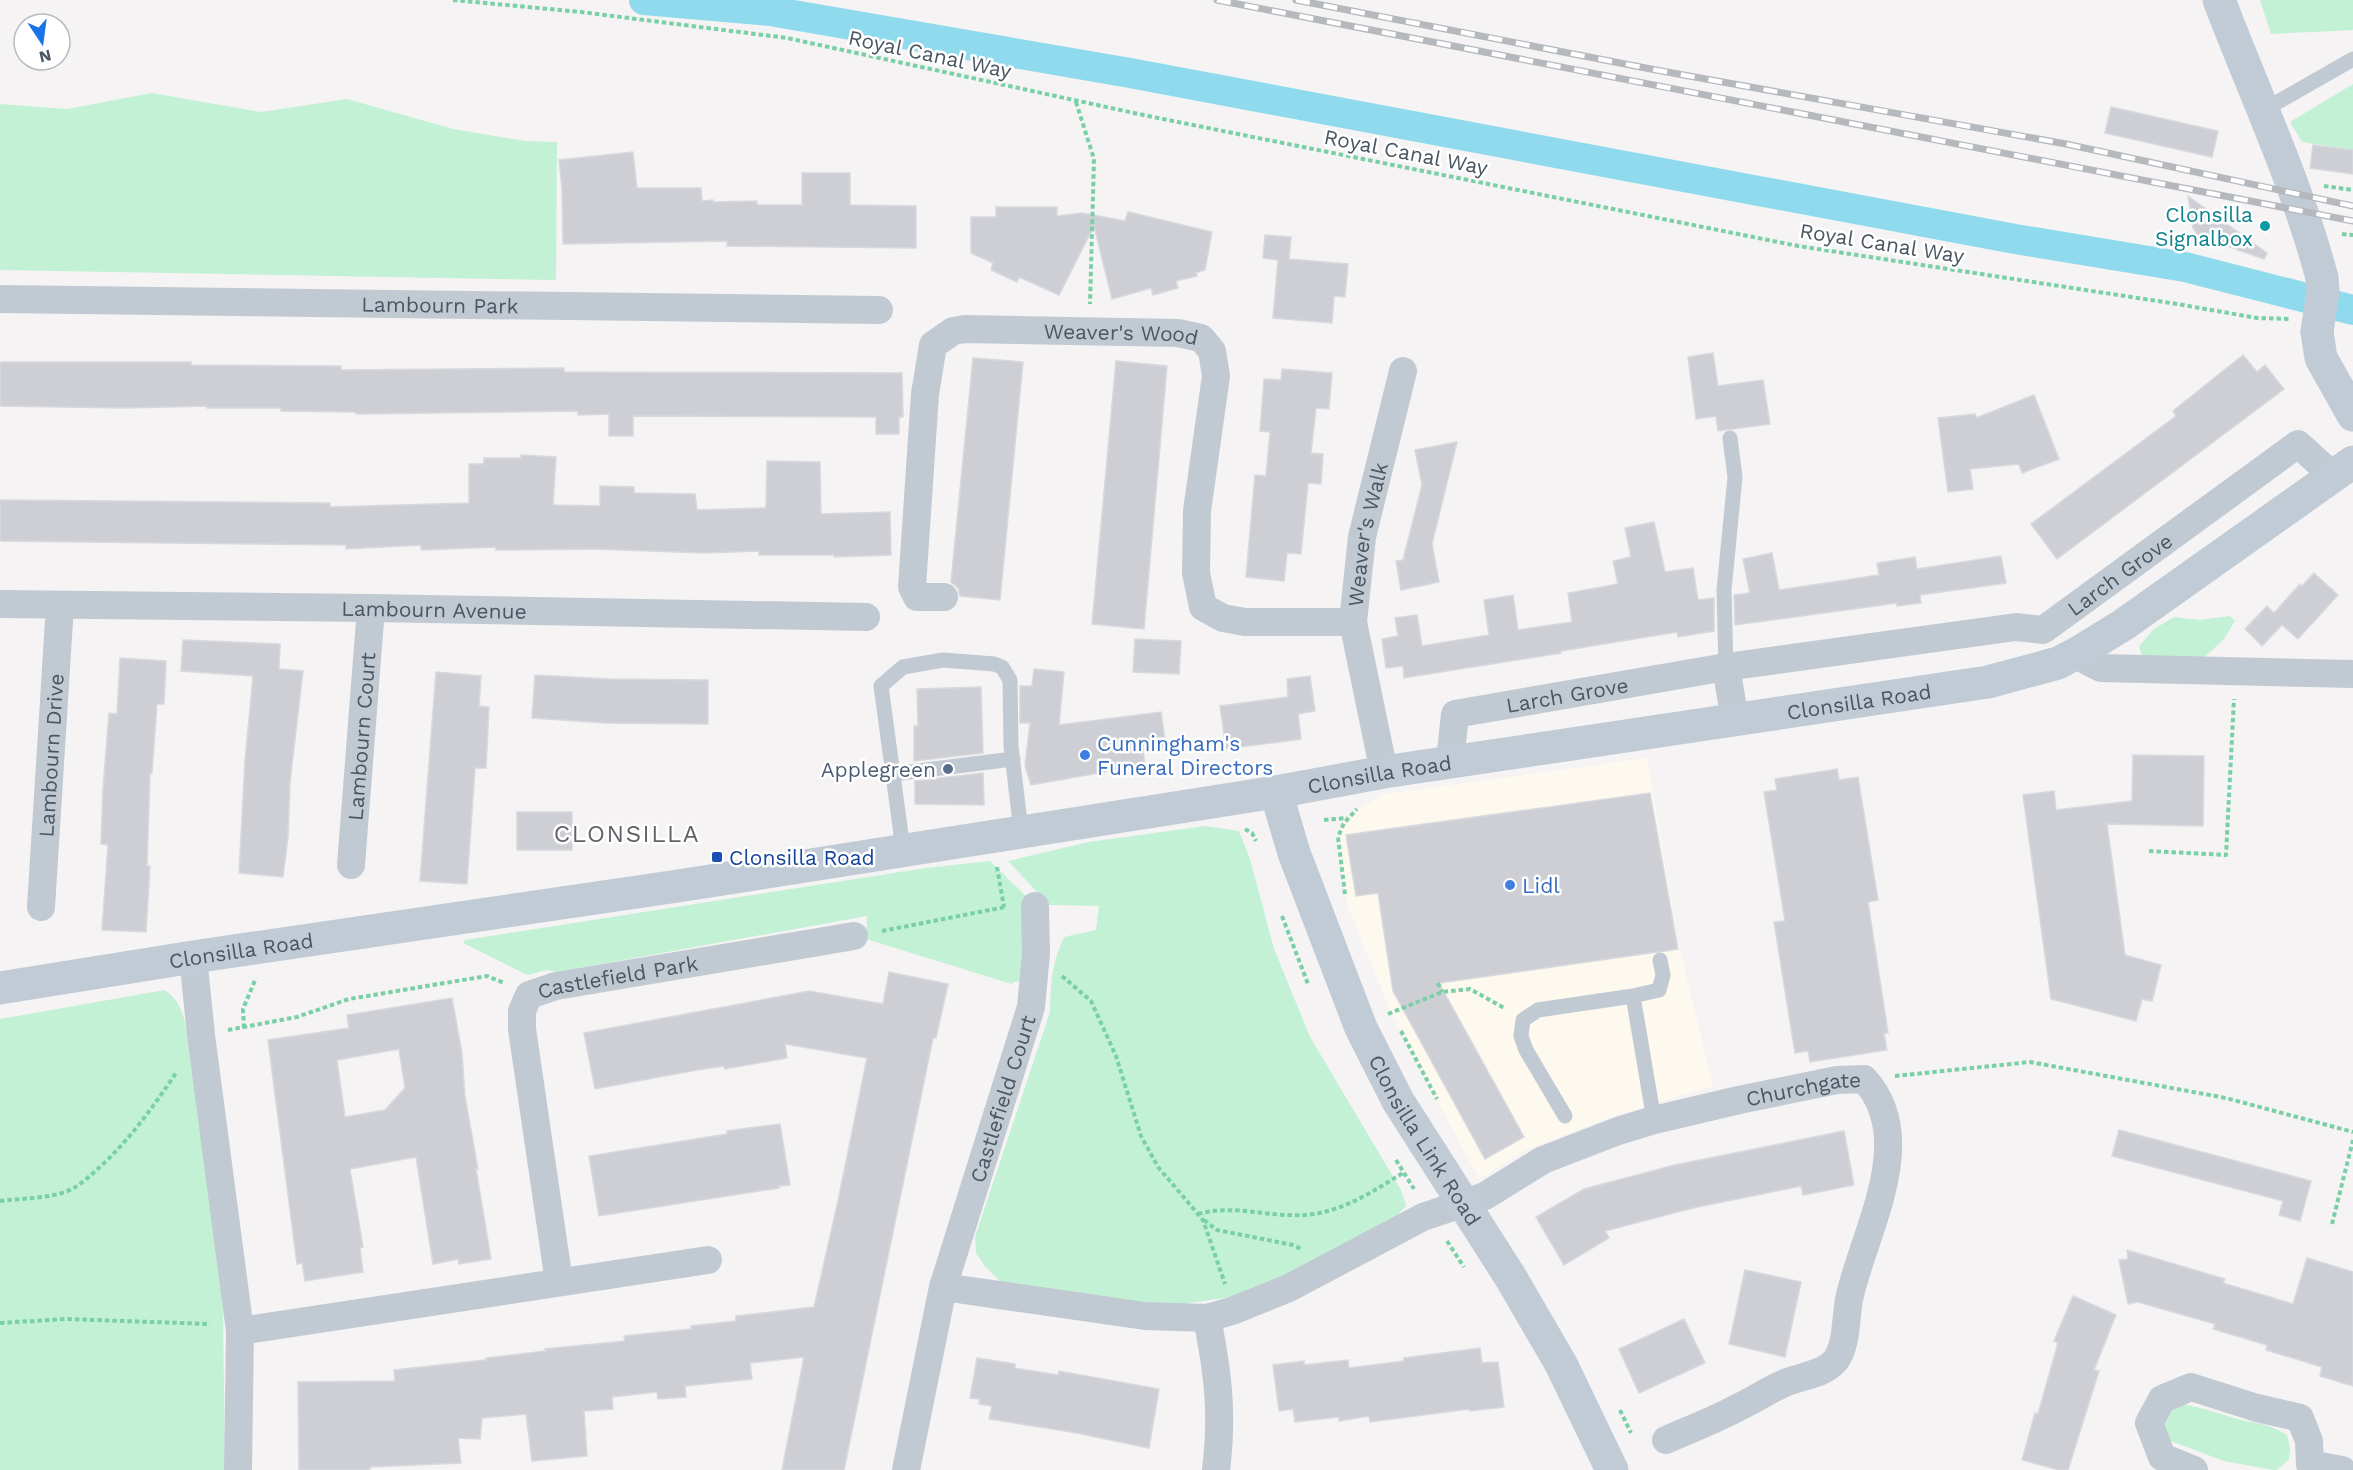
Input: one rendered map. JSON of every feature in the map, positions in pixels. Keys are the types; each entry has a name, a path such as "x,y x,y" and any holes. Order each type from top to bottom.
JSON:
{"main road":[{"path":"2219,0 2308,231 2322,278 2323,291 2308,327 2321,358 2353,416"},
{"name":"Clonsilla Road","path":"0,988 265,946 678,886 1276,792 1384,772 1988,682 2068,658 2123,625 2342,469"},
{"name":"Clonsilla Link Road","path":"1276,792 1294,853 1361,1028 1398,1101 1511,1278 1561,1364 1612,1470"}],"street":[{"name":"Lambourn Park","path":"0,299 879,310"},
{"name":"Weaver's Wood","path":"944,597 917,597 912,587 925,394 933,345 953,331 965,329 1178,333 1201,338 1212,351 1216,376 1197,511 1196,573 1203,607 1223,618 1245,622 1353,622"},
{"name":"Weaver's Walk","path":"1384,772 1353,622 1362,537 1403,371"},
{"name":"Larch Grove","path":"1450,762 1455,714 1726,667 2016,627 2043,630 2298,444 2342,469"},
{"path":"2196,520 2221,554"},
{"name":"Lambourn Avenue","path":"0,604 866,617"},
{"name":"Lambourn Drive","path":"41,907 60,605"},
{"name":"Lambourn Court","path":"351,865 371,608"},
{"path":"2043,630 2068,658 2086,661 2101,668 2353,674"},
{"path":"1726,667 1736,720"},
{"name":"Castlefield Court","path":"906,1470 943,1287 1031,1007 1036,954 1035,906"},
{"name":"Castlefield Park","path":"559,1282 522,1029 522,1011 529,995 556,986 854,936"},
{"path":"193,957 240,1331 238,1470"},
{"name":"Churchgate","path":"1462,1204 1485,1196 1543,1160 1618,1131 1654,1120 1837,1080 1864,1079 1875,1090 1884,1109 1888,1134 1883,1190 1850,1294 1842,1342 1836,1360 1825,1368 1785,1383 1740,1407 1666,1440"},
{"path":"943,1287 1145,1316 1219,1314 1289,1288 1424,1216 1462,1204"},
{"path":"240,1331 708,1260"},
{"path":"1216,1470 1221,1430 1218,1370 1219,1314"},
{"path":"2194,1470 2162,1458 2149,1423 2162,1399 2191,1387 2257,1408 2300,1418 2309,1441 2307,1467 2342,1470"}],"lane":[{"path":"2262,111 2353,59"},
{"path":"1726,667 1724,590 1735,477 1730,438"},
{"path":"903,849 881,686 903,667 943,660 1002,667 1010,680 1013,759 1006,833"},
{"path":"893,774 1013,759"},
{"path":"1565,1116 1526,1050 1521,1036 1523,1020 1538,1010 1659,990 1663,975 1660,960"},
{"path":"1633,996 1654,1120"}],"path":[{"name":"Royal Canal Way","path":"453,0 581,12 787,38 1076,101 1798,246 2257,318 2289,319 2308,327"},
{"path":"1076,101 1094,159 1089,332"},
{"path":"2149,851 2226,855 2235,671"},
{"path":"1324,820 1350,816 1338,837 1347,904"},
{"path":"1005,907 1006,833"},
{"path":"854,936 1005,907 1035,906"},
{"path":"244,1028 243,1009 256,980 265,946"},
{"path":"1036,954 1091,1002 1116,1056 1142,1136 1158,1167 1203,1220 1217,1230 1293,1245 1333,1266"},
{"path":"0,1201 55,1194 72,1189 83,1182 122,1147 147,1116 201,1035 297,1017 349,999 488,976 529,995"},
{"path":"1438,983 1442,992"},
{"path":"1361,1028 1442,992 1470,988 1523,1020"},
{"path":"1386,1002 1440,1106"},
{"path":"1864,1079 2030,1062 2226,1098 2353,1132"},
{"path":"2332,1224 2353,1140"},
{"path":"1198,1214 1224,1209 1290,1215 1314,1214 1363,1197 1432,1156"},
{"path":"1203,1220 1221,1267 1219,1314"},
{"path":"0,1323 65,1319 203,1323 240,1331"},
{"path":"1616,1402 1628,1422 1635,1442"}],"shaded area":[{"path":"1647,758 1678,942 1713,1086 1613,1116 1526,1150 1479,1179 1391,1013 1347,904 1338,837 1344,823 1356,810 1385,794"}],"green space":[{"path":"2260,0 2353,0 2353,30 2271,34"},
{"path":"2353,84 2353,150 2302,142 2290,122"},
{"path":"152,93 261,112 347,99 453,129 525,141 557,142 556,280 0,270 0,104 67,109"},
{"path":"2230,616 2235,621 2224,639 2199,662 2142,656 2139,646 2154,629 2174,617 2200,620"},
{"path":"1205,826 1239,831 1250,859 1274,949 1310,1037 1401,1190 1406,1206 1387,1227 1246,1295 1182,1304 1104,1300 1028,1290 1000,1281 976,1253 975,1237 1050,1012 1052,974 1056,957 1064,937 1096,930 1099,906 1049,905 1008,861 1089,842"},
{"path":"990,861 1025,895 1025,981 1011,982 1015,985 866,939 867,916 557,972 547,970 527,975 463,943 465,940 926,868"},
{"path":"165,990 178,1004 185,1022 221,1282 225,1470 0,1470 0,1019"},
{"path":"2176,1404 2202,1408 2279,1430 2287,1435 2290,1448 2289,1459 2277,1470 2273,1470 2224,1461 2168,1440 2158,1415"}],"building":[{"path":"2111,107 2218,131 2212,157 2105,133"},
{"path":"2313,145 2353,150 2353,174 2310,168"},
{"path":"633,152 637,188 701,188 702,201 757,201 757,205 802,205 802,173 850,173 850,205 916,206 916,248 727,246 727,241 563,244 559,160"},
{"path":"2188,196 2267,253 2264,259 2198,236 2193,228"},
{"path":"996,207 1057,207 1057,216 1082,213 1125,221 1128,212 1212,232 1205,270 1196,273 1197,276 1176,281 1178,288 1153,295 1151,288 1112,299 1094,226 1059,295 1019,277 1017,282 991,270 993,263 971,253 971,217 996,217"},
{"path":"1265,235 1291,237 1289,259 1348,264 1345,297 1334,296 1332,323 1273,318 1278,260 1263,258"},
{"path":"1713,353 1718,386 1763,380 1770,424 1718,431 1716,416 1696,419 1688,357"},
{"path":"2243,355 2257,372 2265,365 2284,389 2057,559 2031,524 2176,416 2173,411"},
{"path":"973,358 1023,362 1000,600 960,596 958,588 951,582"},
{"path":"1116,361 1167,366 1144,629 1092,624"},
{"path":"0,362 191,362 191,365 341,366 341,370 564,368 564,372 902,373 903,417 899,417 899,434 876,434 876,417 633,416 633,436 609,436 609,414 578,415 578,411 356,414 356,412 281,411 281,408 207,408 207,406 125,408 0,406"},
{"path":"1282,369 1332,373 1329,409 1316,408 1311,453 1323,454 1321,484 1308,483 1301,554 1287,553 1284,581 1246,577 1255,475 1266,476 1270,432 1260,431 1264,379 1281,380"},
{"path":"2034,395 2059,459 2022,473 2019,464 1970,469 1973,489 1948,492 1938,418 1975,414 1976,418"},
{"path":"1457,442 1432,544 1439,582 1401,590 1396,561 1403,560 1422,485 1415,450"},
{"path":"521,455 556,457 553,505 600,506 600,486 634,487 634,493 695,494 697,510 766,508 767,461 820,462 821,514 890,512 891,555 834,557 834,555 759,555 759,551 704,553 595,549 496,550 496,547 421,550 421,545 346,549 346,545 0,541 0,500 330,503 330,507 469,503 469,464 484,464 484,458 521,458"},
{"path":"1654,522 1665,572 1693,568 1698,600 1714,598 1714,631 1678,637 1677,632 1404,678 1403,666 1386,668 1382,639 1398,636 1395,618 1417,615 1422,646 1489,635 1484,600 1513,595 1518,630 1572,622 1568,593 1618,584 1613,561 1631,557 1625,528"},
{"path":"1772,553 1779,590 1879,575 1877,563 1915,557 1917,569 2001,556 2006,583 1920,595 1921,603 1897,606 1897,603 1735,625 1734,595 1750,593 1743,559"},
{"path":"2314,573 2338,595 2298,639 2282,625 2262,646 2245,629 2267,606 2274,613 2300,584 2302,586"},
{"path":"1135,639 1181,641 1179,674 1133,672"},
{"path":"183,640 280,644 279,669 303,671 290,782 288,837 283,877 239,873 245,761 253,676 181,671"},
{"path":"120,658 166,661 164,704 157,704 152,773 150,773 147,866 150,866 146,932 102,930 108,845 101,844 103,789 109,713 117,714"},
{"name":"Cunningham's Funeral Directors","path":"1034,669 1064,672 1059,725 1161,712 1166,747 1143,750 1145,765 1031,785 1025,766 1030,723 1020,723 1020,686 1032,686"},
{"path":"436,672 481,676 479,706 489,707 486,768 475,768 467,884 420,881"},
{"path":"535,675 609,679 708,680 708,724 606,723 532,718"},
{"path":"1310,676 1315,711 1298,714 1301,739 1226,749 1220,706 1288,697 1287,679"},
{"path":"981,687 983,753 914,761 914,726 918,726 917,689"},
{"path":"2133,755 2204,756 2203,826 2107,824 2125,955 2161,965 2152,1001 2142,999 2136,1021 2051,999 2023,795 2054,791 2056,810 2132,801"},
{"path":"1837,769 1839,780 1858,777 1878,900 1868,902 1888,1033 1884,1033 1887,1050 1810,1062 1808,1051 1795,1053 1774,922 1785,921 1764,792 1777,790 1775,779"},
{"path":"983,773 984,805 915,804 915,781"},
{"name":"Lidl","path":"1650,793 1678,949 1439,983 1524,1137 1485,1159 1393,991 1378,893 1356,896 1346,835"},
{"path":"517,812 572,812 572,850 517,850"},
{"path":"889,972 948,984 936,1038 933,1038 844,1470 782,1470 804,1357 750,1363 752,1379 685,1386 686,1397 658,1399 657,1392 612,1397 613,1409 584,1411 587,1456 532,1461 526,1414 482,1418 480,1439 458,1438 461,1463 370,1467 370,1470 299,1470 298,1382 395,1381 394,1370 486,1360 486,1358 546,1351 545,1349 625,1341 624,1336 691,1329 691,1326 736,1321 736,1316 814,1307 867,1058 785,1044 787,1058 725,1069 724,1066 697,1070 595,1089 584,1033 809,991 883,1004"},
{"path":"452,998 491,1259 459,1264 458,1259 433,1264 416,1157 350,1169 363,1247 360,1248 363,1272 305,1281 302,1263 297,1264 268,1040 349,1028 347,1015","holes":["399,1049 405,1088 385,1110 345,1117 337,1060"]},
{"path":"780,1124 790,1185 599,1216 589,1156 727,1134 727,1131"},
{"path":"2119,1130 2311,1181 2300,1221 2279,1215 2283,1201 2112,1156"},
{"path":"1844,1131 1854,1185 1803,1195 1801,1186 1693,1208 1605,1231 1609,1238 1564,1265 1536,1217 1584,1189 1675,1165"},
{"path":"2127,1250 2225,1279 2223,1283 2293,1304 2307,1258 2353,1272 2353,1386 2320,1376 2322,1367 2266,1350 2267,1345 2213,1329 2215,1324 2138,1302 2128,1304 2119,1260 2128,1259"},
{"path":"1745,1270 1801,1282 1785,1357 1729,1344"},
{"path":"2073,1296 2116,1315 2094,1370 2099,1371 2068,1470 2059,1470 2022,1460 2058,1343 2054,1341"},
{"path":"1684,1319 1705,1363 1639,1393 1619,1349"},
{"path":"1480,1348 1482,1363 1498,1362 1504,1407 1470,1411 1469,1409 1370,1422 1369,1416 1339,1421 1339,1417 1295,1422 1293,1409 1279,1411 1273,1365 1304,1361 1304,1365 1348,1360 1349,1368"},
{"path":"977,1358 1015,1364 1015,1368 1058,1375 1059,1371 1159,1389 1149,1448 1077,1433 989,1419 992,1406 979,1404 980,1399 970,1398"}],"waterway":[{"path":"644,0 770,11 1130,73 2015,239 2185,267 2353,310"}],"railway":[{"path":"1217,0 2353,221"},
{"path":"1296,0 1656,70 2066,144 2353,206"}],"place":[{"name":"Clonsilla Signalbox","path":"2265,226"},
{"name":"Cunningham's Funeral Directors","path":"1085,755"},
{"name":"Applegreen","path":"948,769"},
{"name":"Clonsilla Road","path":"717,857"},
{"name":"Lidl","path":"1510,885"}],"district":[{"name":"CLONSILLA","path":"627,834"}]}
